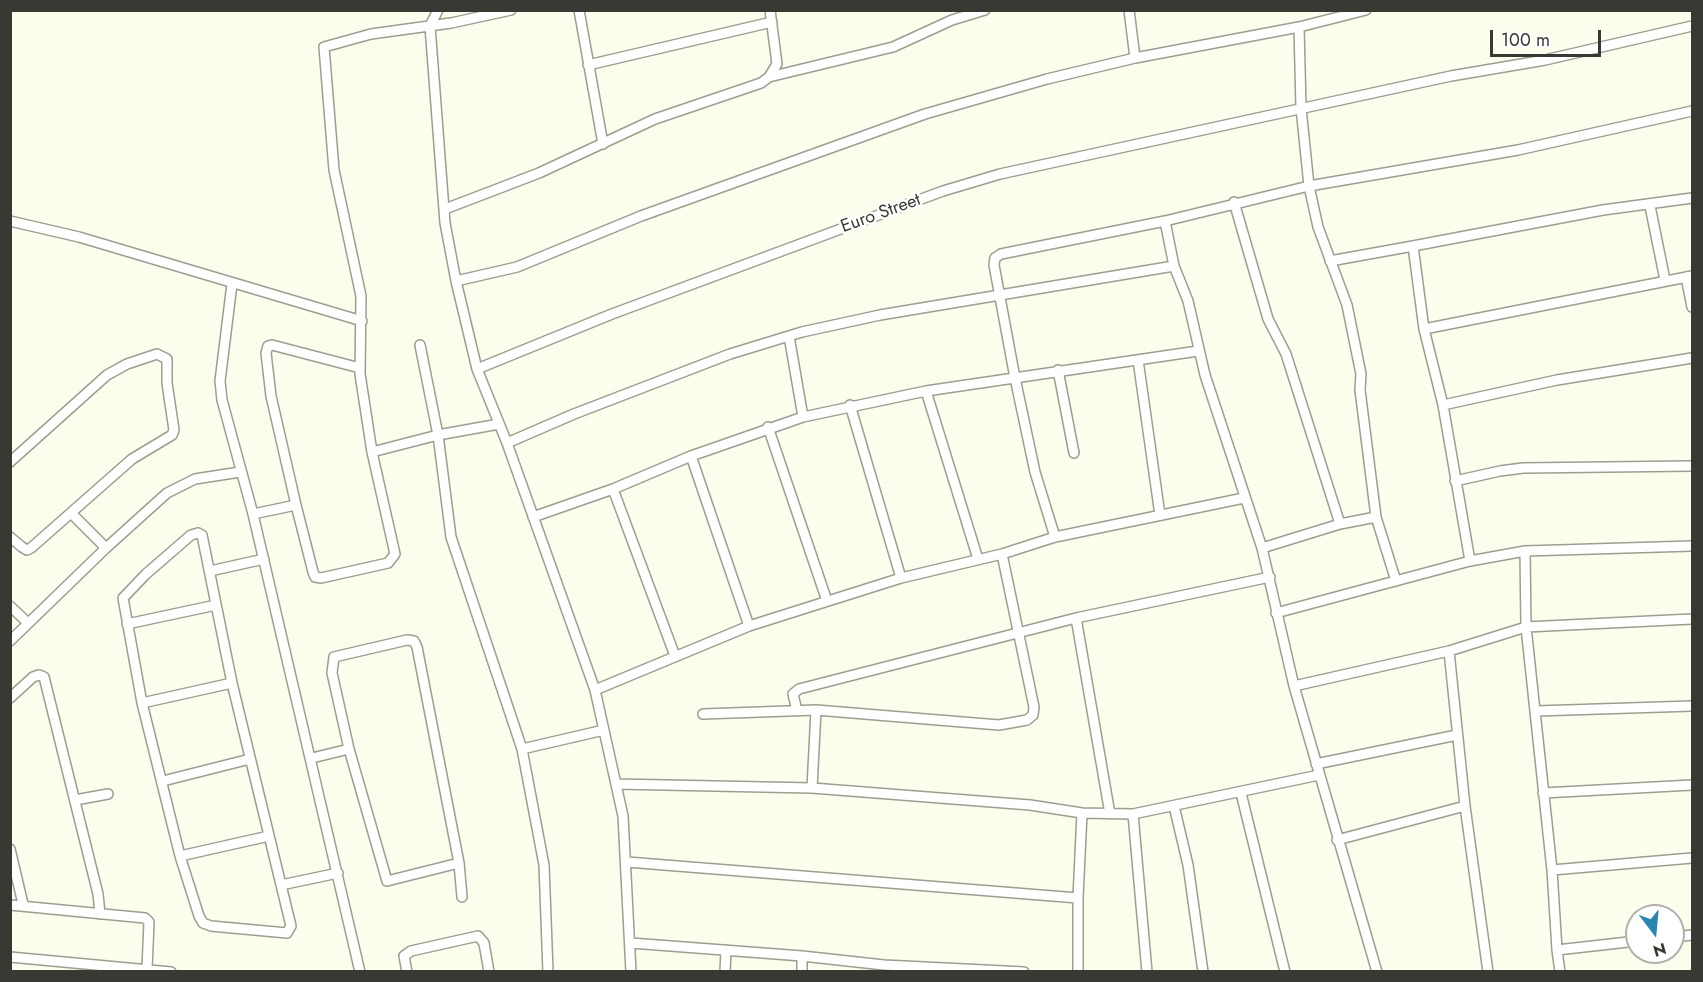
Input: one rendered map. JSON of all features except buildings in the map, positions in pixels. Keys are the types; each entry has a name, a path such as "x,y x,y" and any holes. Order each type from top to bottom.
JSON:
{"street":[{"path":"438,10 430,26 445,209 456,281 477,369 507,443 595,690 623,816 631,972"},
{"path":"360,368 281,346 268,346 266,372 315,577 330,576 393,560 395,554 372,452 360,368 362,321 357,270 334,170 324,47 371,34 430,26 511,10"},
{"path":"579,10 603,144"},
{"path":"445,209 539,173 655,119 761,83 769,77 777,64 770,10"},
{"path":"769,77 893,47 950,15 985,10"},
{"path":"1128,10 1135,58"},
{"path":"456,281 517,267 641,216 925,114 1047,79 1135,58 1299,27 1348,12 1366,10"},
{"path":"588,65 772,22"},
{"name":"Euro Street","path":"477,369 612,314 943,191 1000,174 1451,76 1545,60 1692,26"},
{"path":"1299,27 1301,108 1308,186 1318,227 1347,304 1362,374 1360,390 1376,518 1396,581"},
{"path":"1055,537 1035,472 999,295 995,258 1001,254 1165,221 1234,202 1308,186 1518,150 1692,111"},
{"path":"1330,261 1603,210 1650,206 1692,198"},
{"path":"1234,202 1268,319 1286,354 1340,524"},
{"path":"1650,206 1665,280"},
{"path":"10,221 79,237 362,321"},
{"path":"1165,221 1174,266 1188,301 1198,351 1262,548 1294,687 1377,972"},
{"path":"1413,246 1424,329 1443,405 1470,561"},
{"path":"507,443 574,414 719,358 789,336 880,315 1174,266"},
{"path":"1424,329 1689,277 1692,307"},
{"path":"232,284 220,381 240,472 253,514 312,758 360,972"},
{"path":"789,336 803,417"},
{"path":"420,345 438,435 451,537 522,750 544,865 548,972"},
{"path":"533,517 613,489 691,456 768,428 850,405 1058,370 1198,351"},
{"path":"10,462 107,375 127,364 157,354 167,359 167,383 174,430 172,435 132,459 27,550 10,537"},
{"path":"1443,405 1569,378 1692,358"},
{"path":"1138,360 1160,515"},
{"path":"1058,370 1074,453"},
{"path":"926,391 978,559"},
{"path":"850,405 901,578"},
{"path":"372,452 438,435 499,424"},
{"path":"768,428 827,601"},
{"path":"691,456 749,626"},
{"path":"1455,481 1523,468 1692,466"},
{"path":"10,641 106,548 167,493 195,479 240,472"},
{"path":"613,489 675,656"},
{"path":"595,690 749,626 901,578 1002,554 1055,537 1244,498"},
{"path":"253,514 296,505"},
{"path":"72,513 106,548"},
{"path":"1262,548 1340,524 1376,518"},
{"path":"198,532 202,535 210,571 232,683 291,926 287,933 211,926 203,923 180,856 142,703 123,598 126,592 191,535 198,532"},
{"path":"1276,613 1470,561 1525,551 1692,546"},
{"path":"1525,551 1526,627 1552,870 1560,972"},
{"path":"702,714 816,710 999,725 1027,720 1033,715 1034,707 1002,554"},
{"path":"210,571 264,560"},
{"path":"796,711 794,694 796,690 1076,618 1270,577"},
{"path":"127,624 216,605"},
{"path":"10,606 28,623"},
{"path":"1076,618 1110,814"},
{"path":"1294,687 1449,651 1526,627 1692,619"},
{"path":"459,863 387,881 349,749 332,673 334,657 407,640 414,641 459,863 462,897"},
{"path":"1449,651 1465,806 1488,972"},
{"path":"10,698 33,677 39,675 44,677 98,894 100,914"},
{"path":"142,703 232,683"},
{"path":"1536,711 1692,706"},
{"path":"812,788 816,710"},
{"path":"522,750 604,730"},
{"path":"1316,764 1457,735"},
{"path":"312,758 349,749"},
{"path":"163,781 250,759"},
{"path":"616,784 812,788 1030,805 1082,813 1133,814 1319,775"},
{"path":"1543,793 1692,785"},
{"path":"1241,793 1285,972"},
{"path":"75,800 108,794"},
{"path":"1174,806 1188,865 1203,972"},
{"path":"1337,840 1465,806"},
{"path":"1078,972 1078,898 1082,813"},
{"path":"1133,814 1148,972"},
{"path":"180,856 269,836"},
{"path":"10,849 23,904"},
{"path":"1552,870 1692,858"},
{"path":"627,862 1078,898"},
{"path":"281,885 338,873"},
{"path":"10,905 23,904 100,914 139,915 149,922 147,969"},
{"path":"407,972 404,956 411,951 478,936 484,943 489,972"},
{"path":"1557,950 1625,942"},
{"path":"631,943 802,956 884,968 1024,972"},
{"path":"724,972 726,950"},
{"path":"801,972 802,956"},
{"path":"10,957 171,972"}]}
